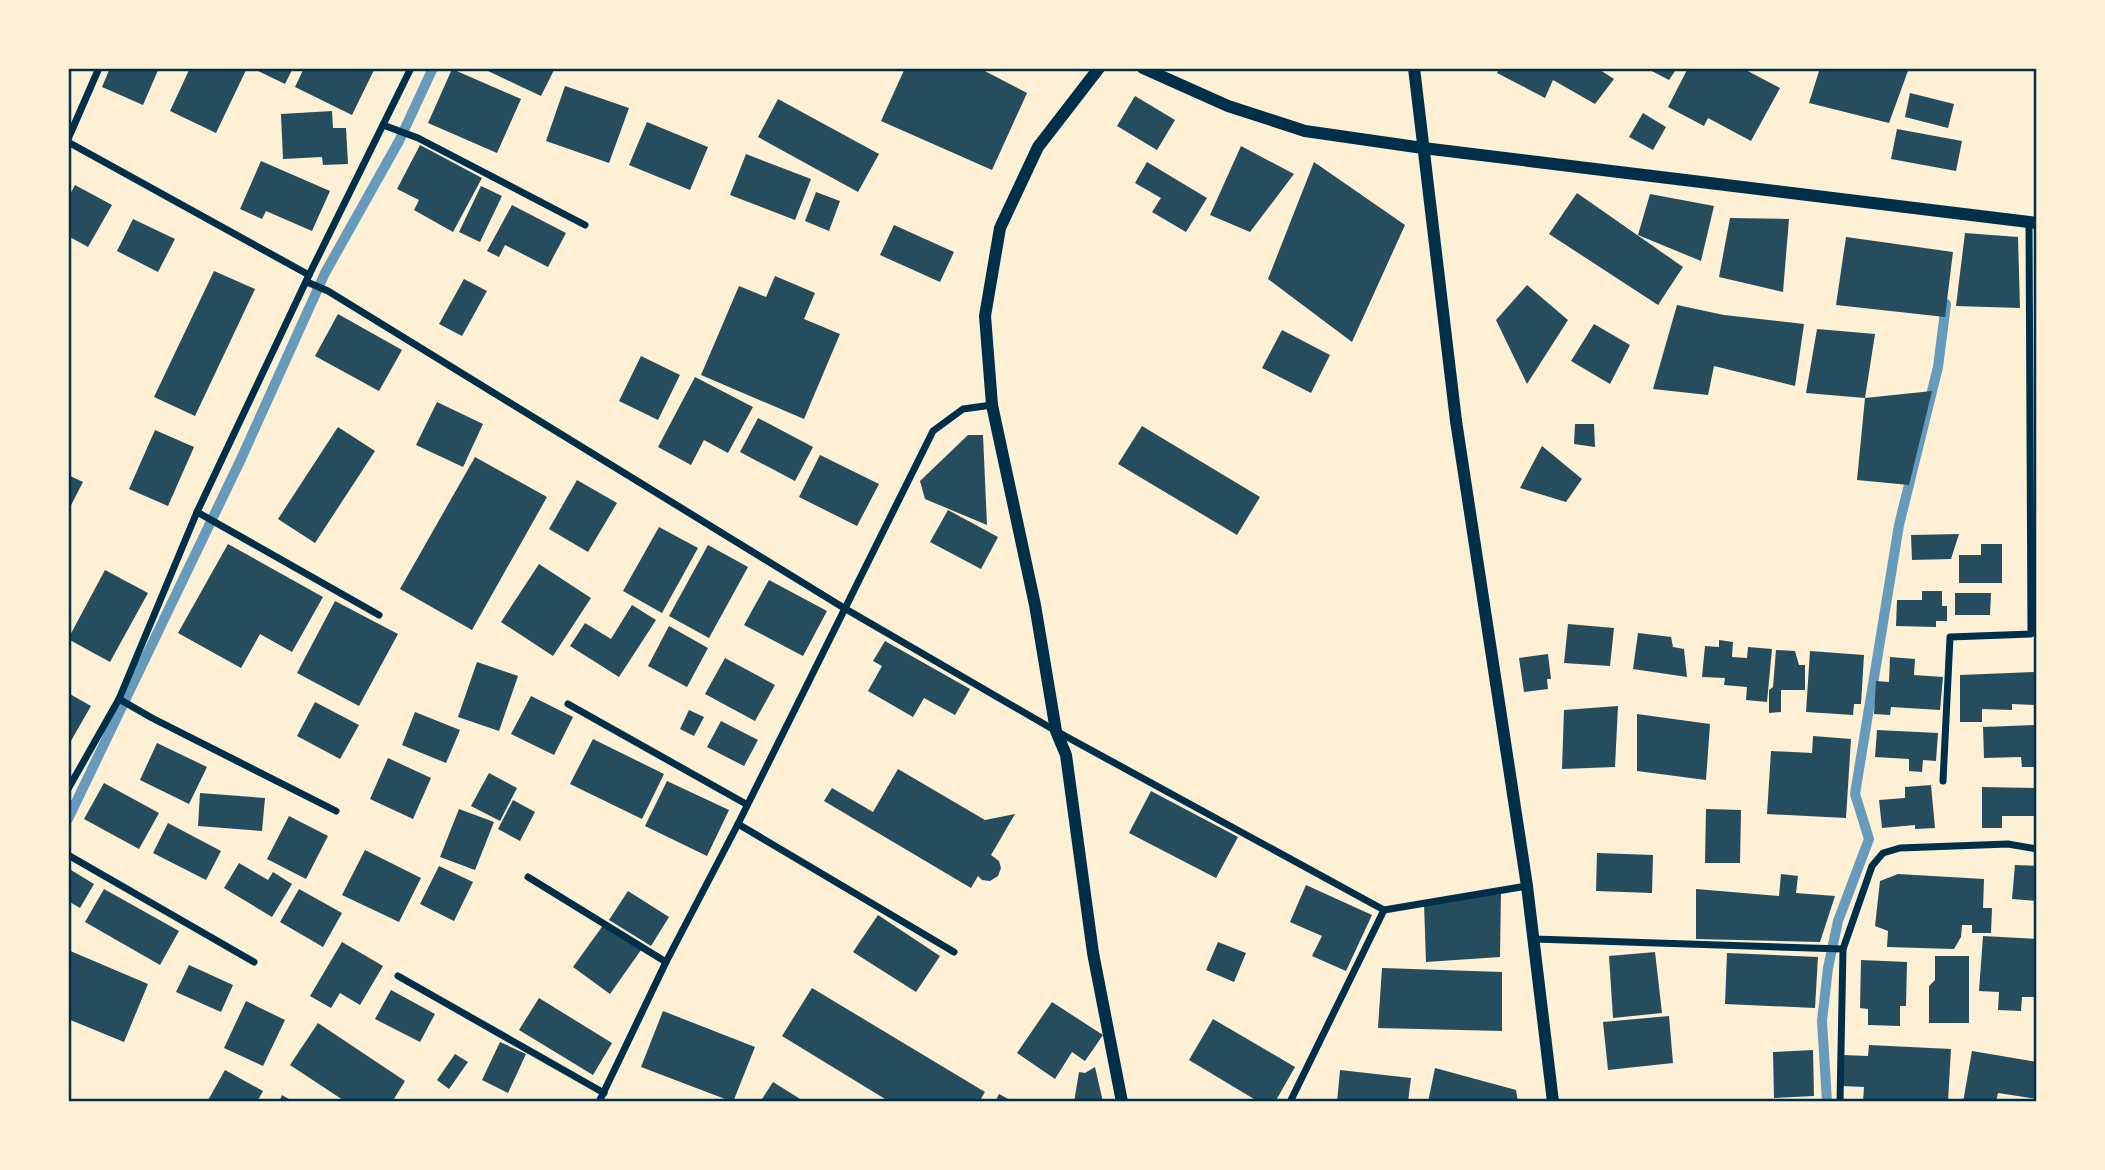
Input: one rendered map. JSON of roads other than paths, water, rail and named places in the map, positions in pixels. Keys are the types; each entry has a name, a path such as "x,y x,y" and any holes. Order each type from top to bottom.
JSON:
{"street":[{"path":"99,68 68,141 308,279 844,608 1056,731 1384,910 1527,886"},
{"path":"68,789 119,699 198,512 411,68"},
{"path":"1099,68 1038,147 1000,228 985,316 992,405 1035,605 1056,731 1066,755 1093,953 1122,1102"},
{"path":"1143,68 1228,106 1305,131 1423,148 2033,222 2031,634 1950,637 1943,781"},
{"path":"1414,68 1455,421 1527,886 1553,1102"},
{"path":"383,125 418,138 585,225"},
{"path":"599,1102 666,962 738,824 933,431 963,410 992,405"},
{"path":"198,512 379,615"},
{"path":"119,699 336,811"},
{"path":"568,704 746,804"},
{"path":"738,824 954,953"},
{"path":"1840,1102 1840,949 1872,866 1883,853 1900,848 2008,844 2037,849"},
{"path":"68,855 254,962"},
{"path":"528,877 666,962"},
{"path":"1290,1102 1384,910"},
{"path":"1534,939 1840,949"},
{"path":"398,976 604,1093"}],"waterway":[{"path":"68,819 241,459 325,273 399,141 433,68"},
{"path":"1827,1102 1822,1021 1828,968 1838,921 1869,839 1855,794 1899,525 1938,367 1946,304"}]}
